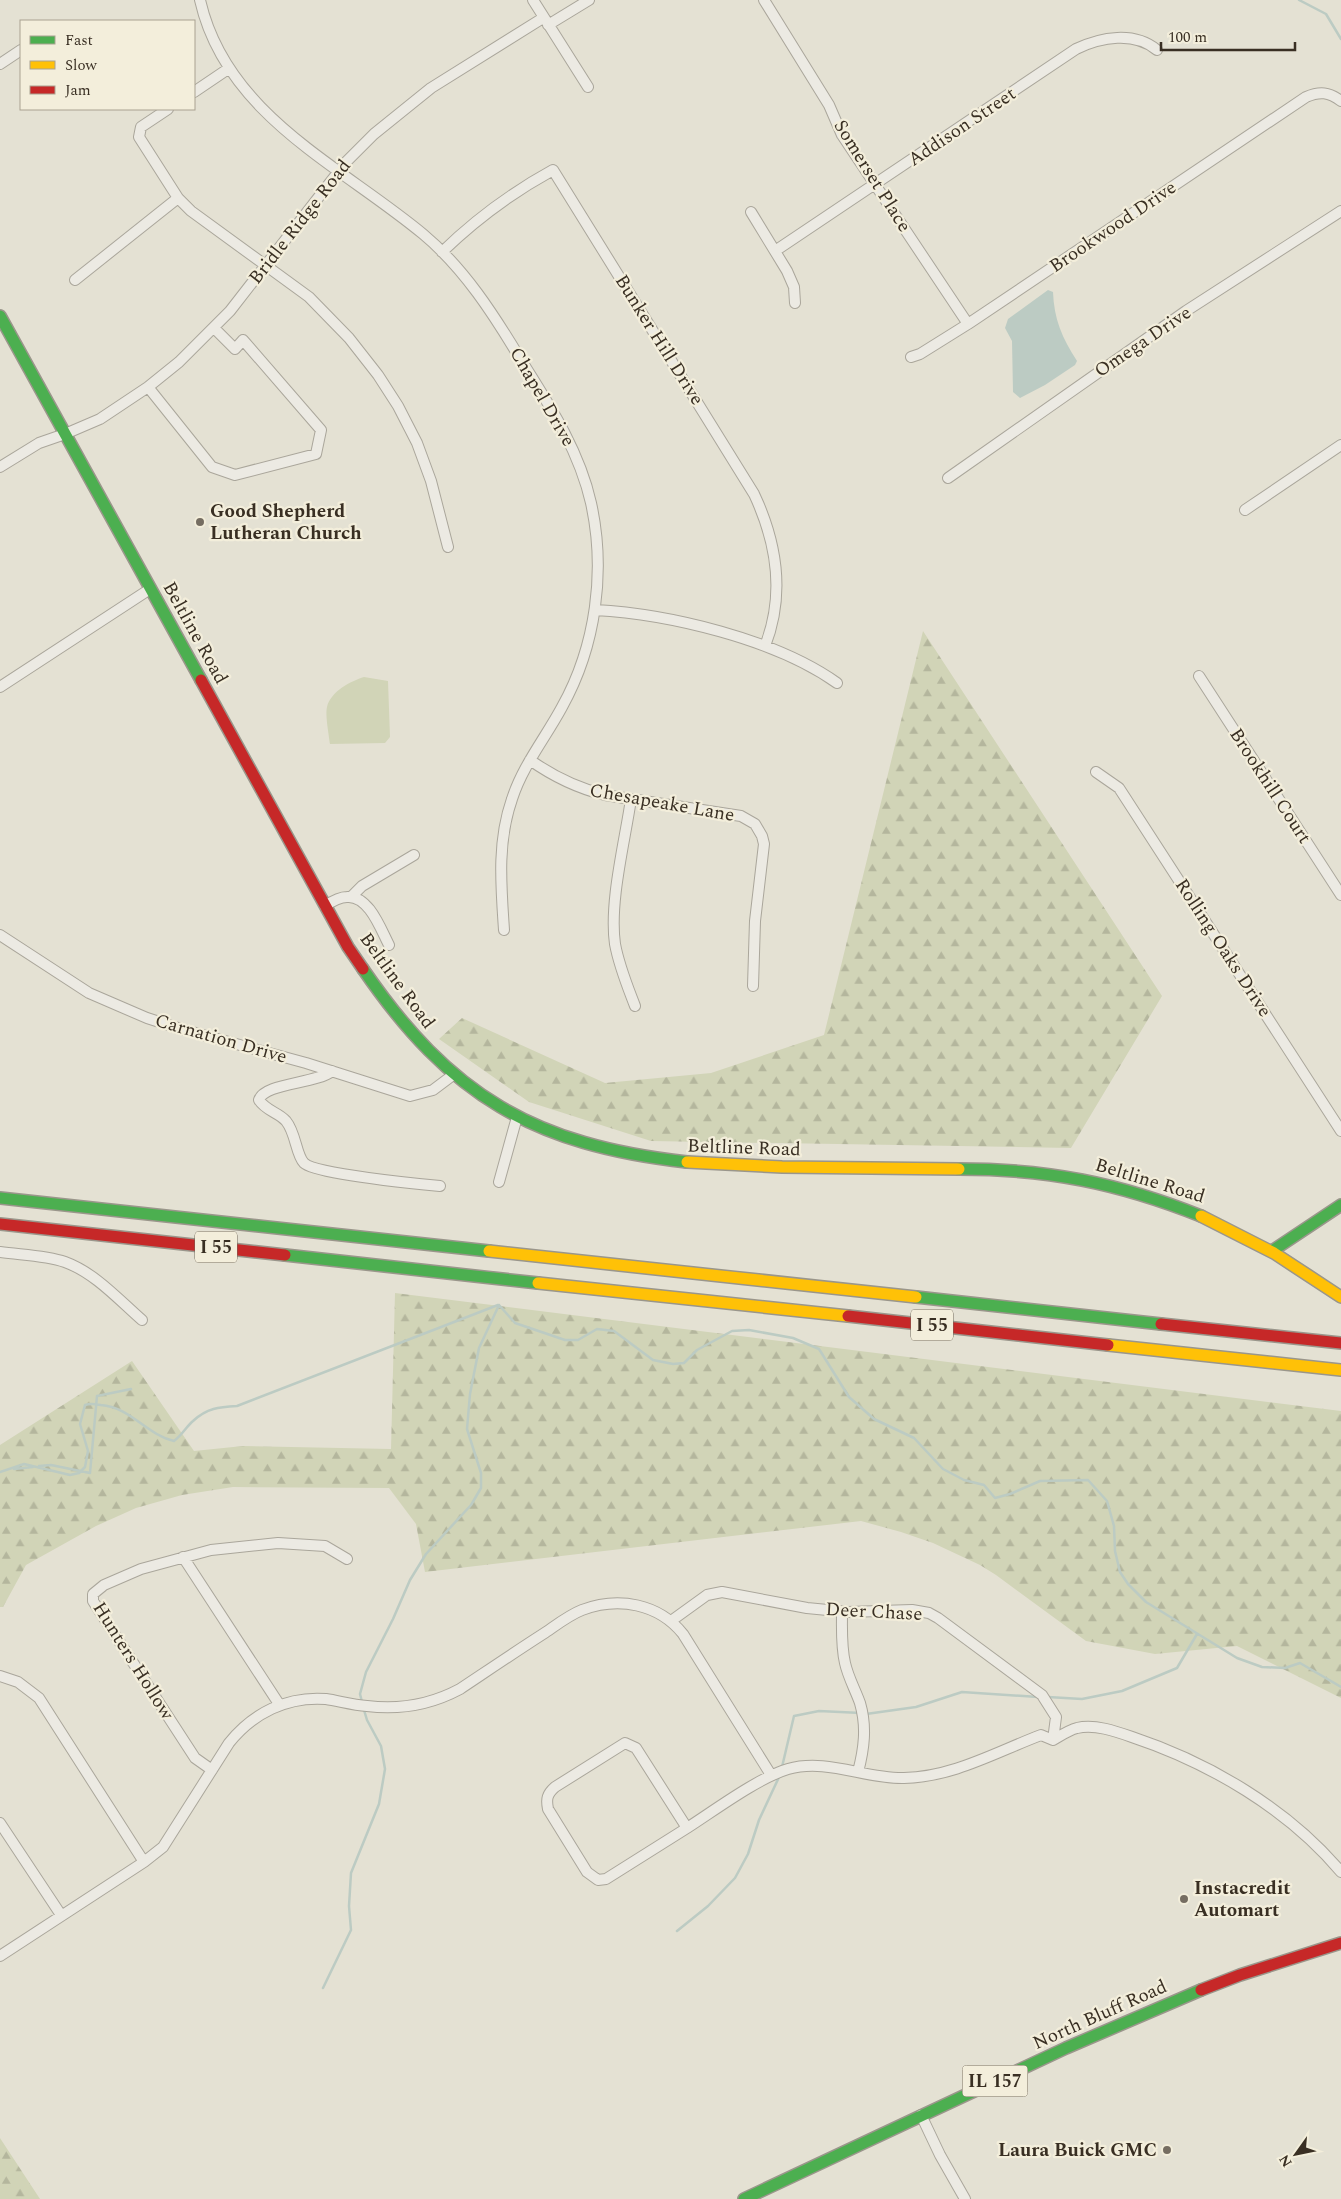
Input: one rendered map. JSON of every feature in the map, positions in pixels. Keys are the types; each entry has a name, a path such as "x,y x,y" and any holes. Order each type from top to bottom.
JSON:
{"main road":[{"name":"Beltline Road","path":"0,316 348,947 393,1012 428,1052 453,1075 517,1117 571,1140 606,1150 664,1162 749,1166 1044,1172 1071,1176 1126,1189 1187,1209 1243,1234 1341,1297"},
{"name":"I 55","path":"0,1198 1341,1343"},
{"path":"1272,1251 1341,1205"},
{"name":"I 55","path":"0,1224 1341,1370"},
{"name":"North Bluff Road","path":"744,2199 1066,2048 1167,2004 1240,1975 1341,1943"}],"street":[{"name":"Chapel Drive","path":"200,0 208,28 228,69 254,103 273,121 424,235 466,279 498,322 550,404 573,450 591,502 596,526 598,576 588,642 571,689 530,760 512,796 502,836 500,877 504,930"},
{"path":"532,0 588,87"},
{"name":"Bridle Ridge Road","path":"0,467 39,443 100,419 148,387 179,362 214,328 266,266 339,170 374,134 431,88 546,21 588,0"},
{"name":"Somerset Place","path":"764,0 829,105 842,135 968,324"},
{"name":"Addison Street","path":"775,252 1079,48 1094,41 1125,38 1139,40 1157,50"},
{"path":"0,64 20,51"},
{"path":"195,91 228,69"},
{"name":"Brookwood Drive","path":"911,356 920,354 968,324 1314,94 1331,94 1341,101"},
{"path":"166,110 141,127 139,137 178,198 191,211 302,292 328,315 355,345 394,398 417,443 431,481 448,547"},
{"name":"Bunker Hill Drive","path":"442,252 486,212 508,196 553,170 754,494 762,512 774,552 777,596 775,615 765,646"},
{"path":"75,280 178,198"},
{"name":"Omega Drive","path":"948,478 1186,312 1341,211"},
{"path":"751,212 794,287 795,303"},
{"path":"148,387 212,467 235,474 316,454 321,430 243,340 235,349 214,328"},
{"path":"1245,510 1341,445"},
{"path":"0,687 150,589"},
{"path":"594,610 644,615 732,635 765,646 816,668 837,683"},
{"name":"Brookhill Court","path":"1199,676 1341,895"},
{"name":"Chesapeake Lane","path":"530,760 565,782 585,790 741,816 748,819 759,830 764,844 764,854 755,921 753,986"},
{"name":"Rolling Oaks Drive","path":"1096,772 1119,788 1341,1132"},
{"path":"631,799 614,904 614,926 618,960 635,1006"},
{"path":"351,897 362,886 414,855"},
{"path":"325,906 344,897 358,899 369,908 389,946"},
{"name":"Carnation Drive","path":"0,935 88,993 181,1029 332,1071 410,1096 434,1090 453,1075"},
{"path":"332,1071 320,1078 280,1087 260,1095 259,1100 264,1107 282,1118 289,1127 304,1163 311,1167 340,1173 440,1186"},
{"path":"499,1182 517,1117"},
{"path":"0,1252 48,1258 78,1267 94,1277 142,1320"},
{"name":"Hunters Hollow","path":"212,1770 196,1758 93,1601 92,1594 104,1585 141,1569 211,1550 278,1543 325,1546 347,1559"},
{"path":"183,1557 279,1704"},
{"name":"Deer Chase","path":"671,1621 714,1592 842,1612 912,1610 929,1613 1042,1695 1056,1717 1053,1740"},
{"path":"0,1956 144,1862 163,1847 240,1730 279,1704 311,1699 367,1706 393,1707 438,1699 460,1689 582,1610 608,1605 638,1605 655,1611 671,1621 684,1634 772,1775"},
{"path":"842,1612 842,1641 845,1662 864,1721 863,1752 858,1772"},
{"path":"0,1676 18,1682 39,1698 144,1862"},
{"path":"687,1828 636,1748 625,1743 555,1787 550,1791 546,1800 548,1809 587,1872 598,1880 606,1879 772,1775 789,1769 816,1765 885,1777 922,1777 958,1768 1041,1735 1053,1740 1076,1728 1109,1729 1185,1757 1222,1776 1284,1819 1327,1856 1341,1872"},
{"path":"0,1823 61,1915"},
{"path":"921,2115 940,2156 965,2199"}],"green space":[{"path":"923,631 1162,996 1071,1148 651,1141 529,1102 439,1039 462,1018 605,1083 711,1073 824,1035"},
{"path":"364,677 388,681 390,737 385,743 330,744 326,715 329,701 342,688"},
{"path":"395,1293 1341,1411 1341,1698 1237,1646 1155,1654 1086,1641 980,1565 933,1543 861,1521 425,1572 416,1524 389,1488 233,1487 182,1495 136,1508 96,1526 26,1565 3,1607 0,1607 0,1445 132,1361 194,1451 243,1446 391,1449"},
{"path":"0,2138 40,2199 0,2199"}],"shaded area":[{"path":"1048,290 1053,292 1055,311 1060,328 1077,361 1075,365 1045,385 1020,398 1013,392 1012,341 1005,328 1008,319"}],"waterway":[{"path":"1299,0 1326,14 1341,39"},
{"path":"0,1472 24,1464 70,1475 79,1473 85,1467 88,1451 80,1424 85,1405 97,1404 121,1411 155,1433 174,1441 193,1421 208,1411 237,1406 498,1305"},
{"path":"499,1305 515,1323 565,1340 578,1340 597,1329 614,1331 653,1360 673,1364 684,1363 697,1350 732,1331 749,1330 793,1338 819,1349 849,1397 874,1419 914,1438 943,1469 964,1480 984,1485 995,1498 1010,1494 1040,1481 1088,1480 1107,1501 1114,1526 1115,1551 1120,1572 1128,1584 1146,1602 1237,1658 1262,1667 1285,1668 1300,1663 1341,1687"},
{"path":"362,1702 360,1694 366,1672 410,1580 426,1554 471,1505 481,1488 481,1473 467,1429 470,1394 479,1348 499,1305"},
{"path":"39,1466 51,1465 90,1473 97,1396 131,1389"},
{"path":"14,1469 33,1467"},
{"path":"1048,1697 1082,1699 1122,1691 1177,1668 1197,1634"},
{"path":"866,1714 916,1707 962,1692 1038,1697"},
{"path":"323,1988 351,1930 349,1906 351,1873 379,1804 385,1769 381,1746 367,1720 364,1710"},
{"path":"782,1767 794,1716 819,1711 861,1713"},
{"path":"677,1931 708,1906 735,1878 748,1854 759,1820 780,1775"}],"traffic: fast":[{"path":"0,316 201,680"},
{"path":"363,969 396,1013 429,1050 463,1081 500,1107 540,1127 584,1143 633,1154 687,1162"},
{"path":"959,1169 1023,1172 1082,1180 1141,1195 1201,1216"},
{"path":"0,1198 489,1251"},
{"path":"1272,1251 1341,1205"},
{"path":"285,1255 538,1283"},
{"path":"916,1297 1161,1324"},
{"path":"744,2199 1066,2048 1201,1990"}],"traffic: slow":[{"path":"687,1162 782,1167 959,1169"},
{"path":"1201,1216 1274,1253 1341,1297"},
{"path":"489,1251 916,1297"},
{"path":"538,1283 848,1316"},
{"path":"1108,1345 1341,1370"}],"traffic: jam":[{"path":"201,680 348,947 363,969"},
{"path":"0,1224 285,1255"},
{"path":"848,1316 1108,1345"},
{"path":"1161,1324 1341,1343"},
{"path":"1201,1990 1240,1975 1341,1943"}],"place":[{"name":"Good Shepherd Lutheran Church","path":"200,522"},
{"name":"Instacredit Automart","path":"1184,1899"},
{"name":"Laura Buick GMC","path":"1167,2150"}]}
